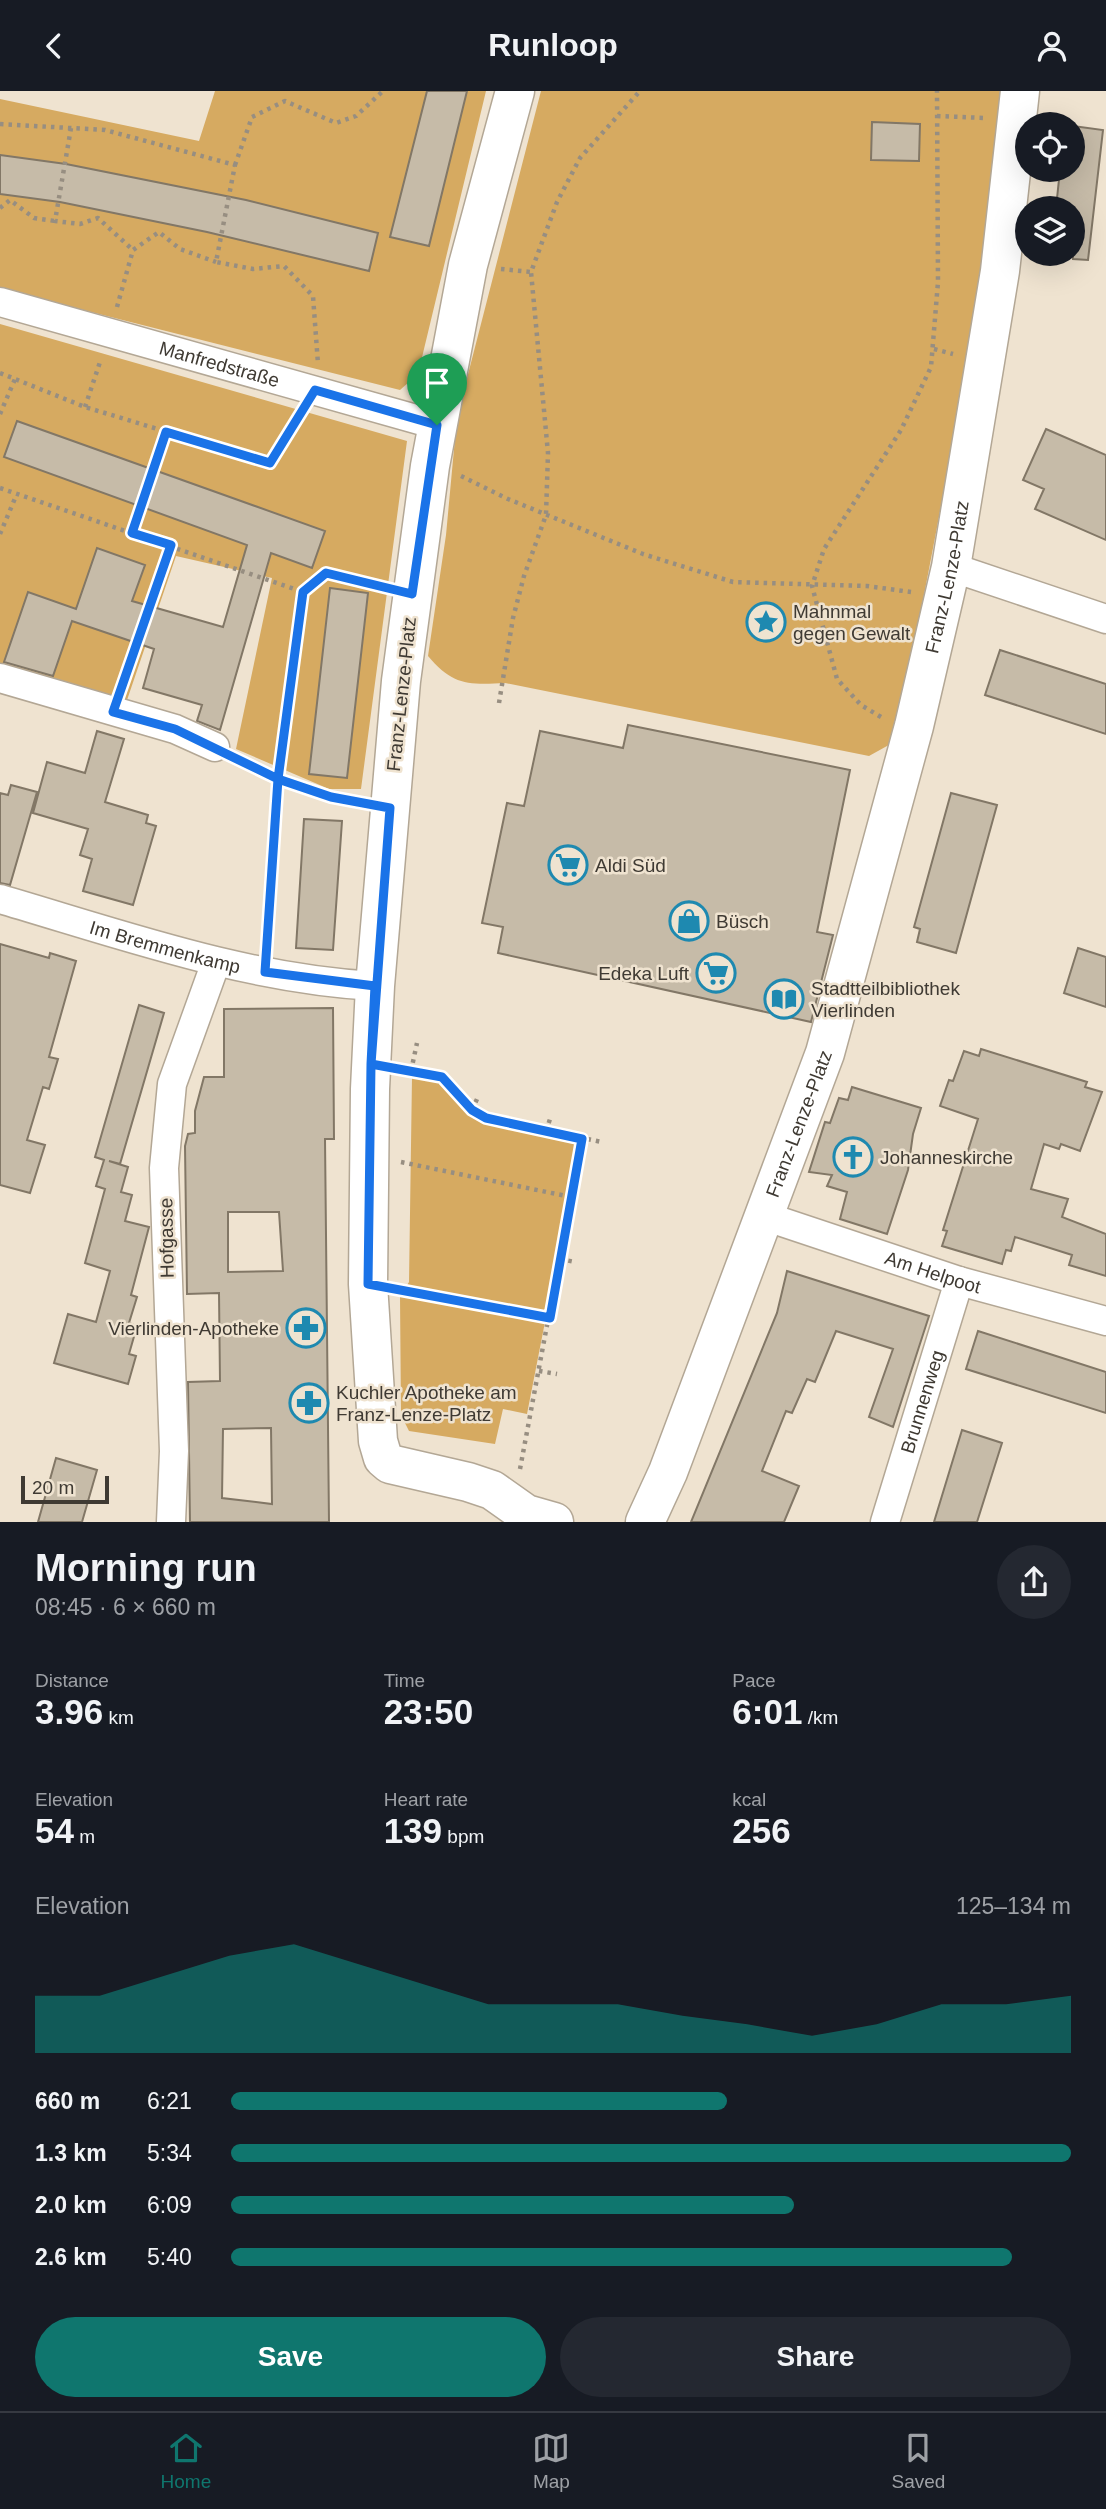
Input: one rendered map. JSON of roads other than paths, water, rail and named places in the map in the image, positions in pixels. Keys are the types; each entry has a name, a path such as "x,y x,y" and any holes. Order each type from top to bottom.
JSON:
{"street":[{"name":"Franz-Lenze-Platz","path":"515,91 468,265 437,425 401,681 375,986 371,1064 368,1284 378,1441 383,1458 390,1464 492,1490 529,1516"},
{"name":"Franz-Lenze-Platz","path":"645,1522 668,1472 825,1053 914,726 947,582 1000,271 1019,105"},
{"name":"Manfredstraße","path":"0,302 437,425"},
{"path":"947,582 1106,619"},
{"path":"0,678 175,729 215,747"},
{"name":"Im Bremmenkamp","path":"0,899 216,962 265,972 375,986"},
{"name":"Hofgasse","path":"171,1522 174,1451 164,1168 172,1084 216,962"},
{"name":"Am Helpoot","path":"764,1216 959,1281 1106,1321"},
{"name":"Brunnenweg","path":"885,1522 959,1281"}],"place":[{"name":"Mahnmal gegen Gewalt","path":"766,622"},
{"name":"Aldi Süd","path":"568,865"},
{"name":"Büsch","path":"689,921"},
{"name":"Edeka Luft","path":"716,973"},
{"name":"Stadtteilbibliothek Vierlinden","path":"784,999"},
{"name":"Johanneskirche","path":"853,1157"},
{"name":"Vierlinden-Apotheke","path":"306,1328"},
{"name":"Kuchler Apotheke am Franz-Lenze-Platz","path":"309,1403"}]}
